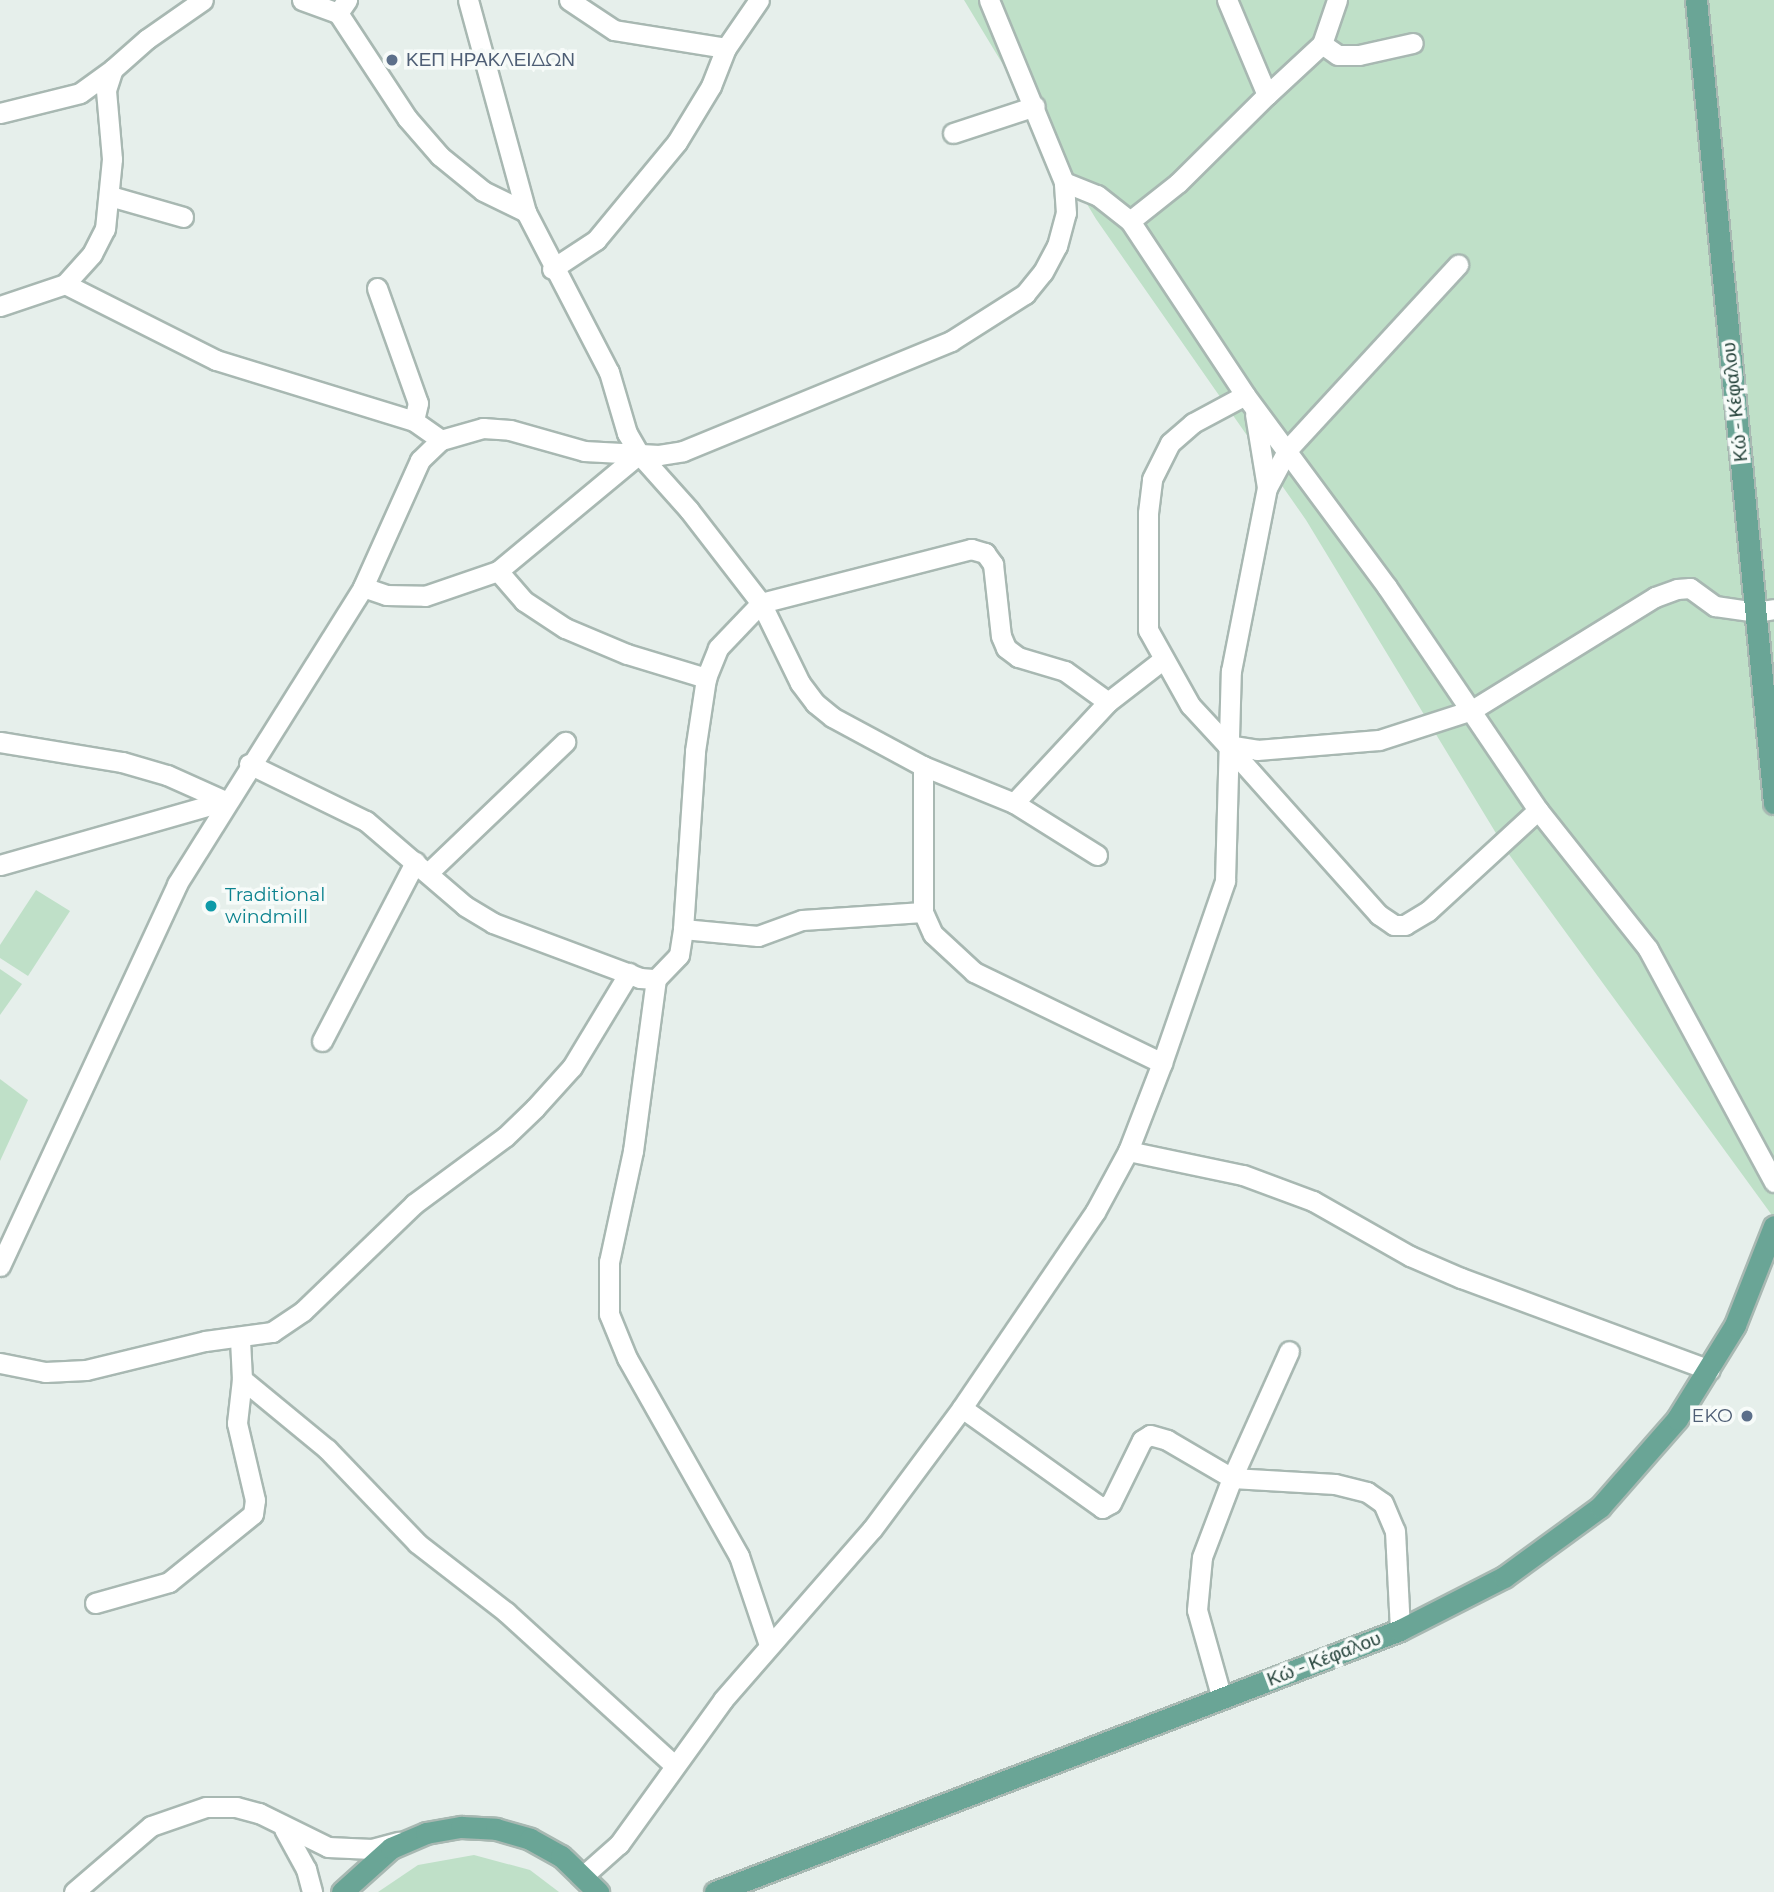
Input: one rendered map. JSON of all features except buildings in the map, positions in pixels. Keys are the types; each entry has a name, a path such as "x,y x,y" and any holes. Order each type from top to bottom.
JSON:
{"main road":[{"name":"Κώ - Κέφαλου","path":"1696,0 1765,610 1774,803"},
{"name":"Κώ - Κέφαλου","path":"715,1892 1400,1630 1504,1577 1575,1530 1646,1460 1710,1370 1740,1314 1774,1226"},
{"path":"342,1892 374,1859 409,1839 443,1829 496,1829 546,1847 594,1887"}],"street":[{"path":"0,113 80,93 113,69 147,38 202,0"},
{"path":"302,0 342,6 407,118 440,156 483,191 526,212"},
{"path":"468,0 526,212 552,269 609,372 627,433 639,454 689,510 761,603 800,683 815,703 832,717 923,766 1014,803 1097,855"},
{"path":"569,0 614,30 726,48"},
{"path":"552,269 596,240 677,142 711,86 726,48 759,0"},
{"path":"0,1266 177,884 225,801 363,587 420,460 441,440 484,428 510,430 584,452 639,454 683,451 951,341 987,321 1025,294 1053,255 1066,213 1064,182 1035,106 989,0"},
{"path":"1227,0 1267,96"},
{"path":"1130,221 1178,183 1322,44 1337,0"},
{"path":"1322,44 1338,55 1359,55 1413,43"},
{"path":"0,306 65,284 92,254 105,229 112,159 106,90 113,69"},
{"path":"953,133 1035,106"},
{"path":"1064,182 1097,195 1130,221 1248,400 1288,449 1472,710 1538,810 1648,949 1774,1182"},
{"path":"110,197 183,217"},
{"path":"594,1887 619,1844 674,1765 769,1644 872,1529 962,1408 1069,1256 1128,1152 1225,881 1231,671 1267,488 1288,449 1458,265"},
{"path":"65,284 216,360 414,421 441,440"},
{"path":"377,288 418,403 414,421"},
{"path":"1248,400 1267,488"},
{"path":"1248,400 1178,436 1160,456 1152,479 1144,587 1148,630 1161,661 1190,705 1379,915 1394,925 1405,925 1428,911 1538,810"},
{"path":"363,587 386,594 425,596 498,571 639,454"},
{"path":"769,1644 738,1556 627,1358 609,1314 609,1262 633,1151 656,979 679,956 695,751 706,678 726,638 761,603 971,549 985,554 993,564 1006,648 1018,657 1065,671 1108,702"},
{"path":"498,571 524,601 565,628 627,654 706,678"},
{"path":"1227,745 1257,750 1379,740 1472,710 1655,597 1677,589 1690,588 1715,606 1765,610"},
{"path":"1014,803 1108,702 1161,661"},
{"path":"322,1041 421,868 565,741"},
{"path":"0,742 122,762 167,775 225,801"},
{"path":"249,764 366,821 465,906 493,923 629,973 656,979"},
{"path":"923,766 923,912 933,934 974,972 1162,1063"},
{"path":"0,865 225,801"},
{"path":"683,929 758,936 802,920 923,912"},
{"path":"0,1363 45,1372 86,1370 205,1340 240,1339 272,1332 303,1311 414,1204 505,1137 572,1067 629,973"},
{"path":"1128,1152 1243,1175 1313,1202 1409,1256 1461,1278 1710,1370"},
{"path":"96,1603 169,1582 253,1514 255,1500 237,1423 243,1379 240,1339"},
{"path":"1222,1699 1197,1610 1202,1557 1232,1478 1289,1352"},
{"path":"243,1379 327,1449 417,1543 506,1612 674,1765"},
{"path":"962,1408 1102,1508 1111,1503 1142,1440 1150,1435 1167,1440 1232,1478 1335,1484 1367,1492 1383,1503 1395,1531 1400,1630"},
{"path":"74,1892 137,1835 182,1812 236,1807 259,1813 284,1829 341,1849 372,1849 409,1839"},
{"path":"284,1829 306,1869 312,1892"}],"green space":[{"path":"964,0 1774,0 1774,1218 1508,853 1306,520 1096,219"},
{"path":"36,890 70,911 28,976 0,958 0,945"},
{"path":"0,969 22,984 0,1015"},
{"path":"0,1079 28,1100 0,1161"},
{"path":"474,1855 530,1870 559,1892 378,1892 418,1865"}],"place":[{"name":"ΚΕΠ ΗΡΑΚΛΕΙΔΩΝ","path":"392,60"},
{"name":"Traditional windmill","path":"211,906"},
{"name":"EKO","path":"1747,1416"}]}
